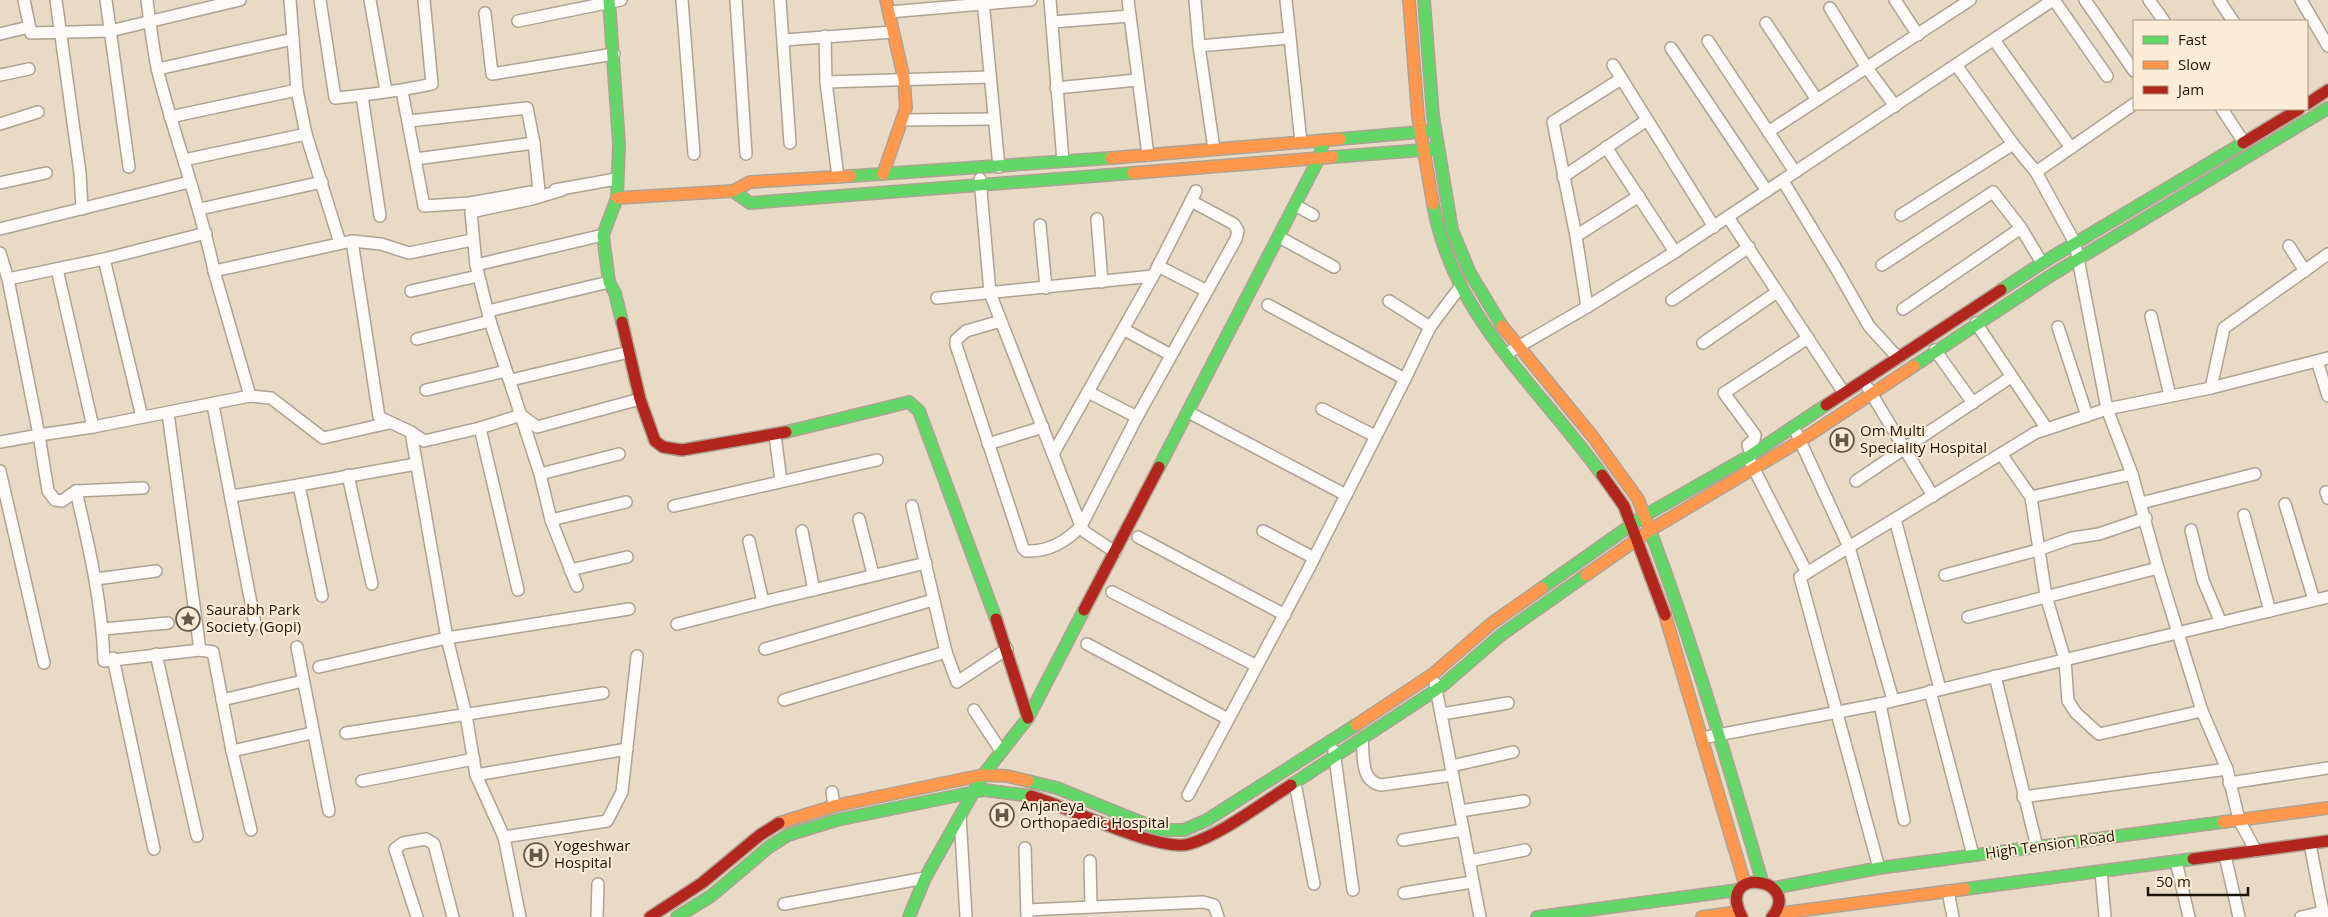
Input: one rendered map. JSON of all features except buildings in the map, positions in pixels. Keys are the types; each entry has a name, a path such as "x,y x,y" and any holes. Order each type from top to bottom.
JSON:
{"street":[{"path":"24,0 28,27 31,32 110,31 240,0"},
{"path":"56,0 80,173 82,209"},
{"path":"106,0 130,167"},
{"path":"147,0 158,69 170,117 189,182 200,209 214,271 250,396"},
{"path":"290,0 297,90 306,134 340,243"},
{"path":"320,0 335,98 362,96 386,90 402,90 432,84 424,0"},
{"path":"370,0 386,90"},
{"path":"518,22 613,0 619,144 616,179 617,198 603,235 609,282 615,293 640,399 651,436 657,444 672,450 775,435 903,402 914,406 919,411 1007,649 1028,718"},
{"path":"682,0 694,154"},
{"path":"736,0 746,154"},
{"path":"780,0 790,143"},
{"path":"883,174 906,108 904,80 886,0"},
{"path":"889,12 983,2 1032,0"},
{"path":"1050,0 1063,161"},
{"path":"1128,0 1148,154"},
{"path":"1195,0 1199,46 1214,149"},
{"path":"1286,0 1301,142"},
{"path":"1409,0 1421,132 1438,234 1460,287 1503,355 1582,446 1624,506 1666,618 1702,738 1741,888 1735,905 1740,914 1702,917"},
{"path":"1424,0 1436,131 1452,230 1470,273 1499,324 1593,438 1638,499 1681,613 1720,735 1762,881"},
{"path":"1895,0 1918,34"},
{"path":"1503,355 1587,308 1676,252 1994,40 2037,4 2054,0 2107,76"},
{"path":"2085,0 2133,70"},
{"path":"2149,0 2163,20"},
{"path":"2219,0 2232,20"},
{"path":"2301,0 2328,46"},
{"path":"1768,132 1966,1"},
{"path":"983,2 999,167"},
{"path":"1830,8 1867,68 1895,106"},
{"path":"485,13 492,74 614,54"},
{"path":"1052,22 1130,16"},
{"path":"1766,23 1817,100"},
{"path":"0,34 28,27"},
{"path":"784,40 893,32"},
{"path":"825,36 826,82 838,177"},
{"path":"1199,46 1290,38"},
{"path":"158,69 293,39"},
{"path":"1994,40 2071,148"},
{"path":"1708,41 1795,172"},
{"path":"1671,48 1767,191"},
{"path":"1613,65 1714,227"},
{"path":"1956,65 2013,144 2036,172 2075,243 2108,409 2146,518 2158,568 2202,711 2227,769 2239,820 2256,851"},
{"path":"0,75 29,70"},
{"path":"826,82 990,77"},
{"path":"1587,308 1576,236 1553,122 1621,79"},
{"path":"1056,88 1137,80"},
{"path":"170,117 297,90"},
{"path":"402,90 424,206 471,208 532,200 562,190 616,179"},
{"path":"2308,103 2328,90"},
{"path":"362,96 380,216"},
{"path":"2036,172 2133,105"},
{"path":"409,121 527,108 534,143 539,191"},
{"path":"678,917 733,878 769,847 788,835 837,820 973,792 991,790 1024,794 1052,802 1139,839 1170,846 1188,845 1214,833 1295,783 1436,689 1501,635 1650,531 1800,442 1976,323 2078,259 2328,108"},
{"path":"2223,110 2243,142"},
{"path":"650,917 723,867 760,835 782,821 834,806 983,775 1007,776 1058,788 1160,830 1184,830 1208,820 1433,674 1492,623 1644,516 1750,455 2042,263 2291,111 2297,128"},
{"path":"0,124 38,112"},
{"path":"902,120 994,119"},
{"path":"1563,177 1647,120"},
{"path":"617,198 733,191 750,182 999,167 1436,131"},
{"path":"184,160 306,134"},
{"path":"909,916 926,878 983,775 1028,718 1279,237 1319,158 1324,140"},
{"path":"416,159 534,143"},
{"path":"1901,215 1986,159 2013,144"},
{"path":"1606,147 1676,252"},
{"path":"733,191 750,203 1439,148"},
{"path":"979,168 990,293 1081,526 1085,532 1115,552"},
{"path":"0,183 46,173"},
{"path":"1783,181 1869,326 1898,358"},
{"path":"0,230 189,182"},
{"path":"200,209 322,182"},
{"path":"471,208 539,191 562,190"},
{"path":"1882,265 1993,192 2021,228 2042,263"},
{"path":"1001,321 966,331 956,340 988,444 1023,548 1026,552 1054,546 1066,540 1081,526 1137,417 1238,231 1234,224 1193,196 1156,271 1053,454"},
{"path":"1576,236 1639,196"},
{"path":"1295,205 1313,214"},
{"path":"471,208 472,240 477,271 489,316 540,474 551,520 577,586"},
{"path":"1728,217 1844,393"},
{"path":"1097,219 1102,282"},
{"path":"1040,225 1046,288"},
{"path":"1903,309 2021,228"},
{"path":"8,279 104,259 206,233"},
{"path":"412,291 603,235"},
{"path":"1279,237 1334,267"},
{"path":"214,271 352,241 381,244 409,253 472,240"},
{"path":"352,241 378,417 411,432 424,441 480,428 521,415"},
{"path":"2289,246 2305,271"},
{"path":"1672,300 1749,247"},
{"path":"0,253 8,279 40,435 50,497 62,501 76,491 143,488"},
{"path":"2211,388 2224,328 2328,254"},
{"path":"104,259 142,417"},
{"path":"57,269 93,428"},
{"path":"937,298 1102,282 1156,271 1207,291"},
{"path":"417,339 489,316 609,282"},
{"path":"1188,795 1285,615 1430,327 1460,287"},
{"path":"1704,343 1777,292"},
{"path":"1389,301 1430,327"},
{"path":"1268,305 1405,379"},
{"path":"2151,316 2170,396"},
{"path":"1976,323 2047,429"},
{"path":"2058,327 2087,416"},
{"path":"1123,329 1171,355"},
{"path":"1807,573 1755,469 1748,445 1754,440 1755,436 1724,393 1808,338"},
{"path":"1935,350 1973,403"},
{"path":"426,390 629,352"},
{"path":"1879,868 1800,577 2035,433 2108,409 2211,388 2322,359 2328,396"},
{"path":"1856,481 2011,377"},
{"path":"1864,380 1933,496"},
{"path":"1088,392 1137,417"},
{"path":"0,442 93,428 250,396 271,398 323,438 389,423"},
{"path":"521,415 537,427 640,399"},
{"path":"213,405 232,496 255,624"},
{"path":"1322,409 1375,436"},
{"path":"1188,412 1346,495"},
{"path":"168,413 200,650"},
{"path":"988,444 1043,427"},
{"path":"1794,427 1849,547 1893,700"},
{"path":"480,428 518,590"},
{"path":"411,432 447,638 466,715 476,775 504,837 520,917"},
{"path":"775,435 781,481"},
{"path":"540,474 619,454"},
{"path":"2001,454 2032,497 2046,596 2065,660 2068,701 2076,713 2099,734 2202,711"},
{"path":"674,506 877,460"},
{"path":"232,496 416,464"},
{"path":"0,471 44,663"},
{"path":"2032,497 2132,474"},
{"path":"2141,502 2255,474"},
{"path":"348,475 372,584"},
{"path":"299,485 322,596"},
{"path":"76,491 96,579 103,629 104,661 113,658 200,650 212,652 232,751 252,830"},
{"path":"551,520 626,502"},
{"path":"2285,504 2314,600"},
{"path":"912,506 946,652 957,682 1007,649"},
{"path":"2244,515 2270,611"},
{"path":"1944,575 2038,550 2072,538 2099,534 2146,518"},
{"path":"858,519 873,574"},
{"path":"1895,519 1973,855"},
{"path":"2191,530 2204,580 2220,623"},
{"path":"802,531 814,590"},
{"path":"1263,531 1314,558"},
{"path":"1138,537 1285,615"},
{"path":"749,541 763,602"},
{"path":"570,570 627,557"},
{"path":"677,624 873,574 926,563"},
{"path":"1968,618 2158,568"},
{"path":"96,579 156,571"},
{"path":"1112,592 1257,666"},
{"path":"1702,738 1880,704 2328,597"},
{"path":"765,649 933,600"},
{"path":"319,667 447,638 630,609"},
{"path":"103,629 168,623"},
{"path":"1086,644 1228,719"},
{"path":"297,647 312,733 329,811"},
{"path":"784,700 946,652"},
{"path":"156,654 197,836"},
{"path":"504,837 607,821 620,799 637,656"},
{"path":"113,658 154,849"},
{"path":"1433,674 1480,917"},
{"path":"1995,676 2023,797 2037,847"},
{"path":"222,700 303,681"},
{"path":"346,733 603,692"},
{"path":"1442,714 1508,703"},
{"path":"1880,704 1904,820"},
{"path":"974,710 1002,751"},
{"path":"232,751 312,733"},
{"path":"1362,739 1367,778 1373,784 1381,785 1452,770 1512,752"},
{"path":"1332,741 1353,890"},
{"path":"476,775 627,748"},
{"path":"362,781 474,759"},
{"path":"2229,783 2328,768"},
{"path":"2023,797 2227,769"},
{"path":"1295,783 1314,884"},
{"path":"832,792 834,806"},
{"path":"1460,811 1524,801"},
{"name":"High Tension Road","path":"1774,888 1879,868 2328,808"},
{"path":"960,816 966,917"},
{"path":"1403,840 1463,830"},
{"path":"417,917 395,850 403,843 426,839 434,844 453,917"},
{"path":"1537,917 1741,888 1755,880 1762,881 1774,888 1779,900 1774,915 2328,841"},
{"path":"2301,917 2324,915 2310,844"},
{"path":"1025,848 1027,913 1091,907 1203,902 1214,905 1218,917"},
{"path":"1469,861 1525,850"},
{"path":"2225,855 2239,917"},
{"path":"1090,861 1091,907"},
{"path":"2176,861 2189,917"},
{"path":"723,867 733,878"},
{"path":"2101,871 2105,917"},
{"path":"784,904 926,878"},
{"path":"1404,893 1472,882"},
{"path":"597,917 598,884"},
{"path":"1948,891 1953,917"}],"traffic: fast":[{"path":"609,0 619,144 617,198 603,235 609,282 615,293 622,322"},
{"path":"1424,0 1433,116 1452,230 1470,273 1502,326"},
{"path":"1914,366 2050,276 2328,108"},
{"path":"1340,139 1431,131"},
{"path":"1159,467 1319,158 1324,140"},
{"path":"2001,290 2042,263 2243,143"},
{"path":"1333,157 1435,149"},
{"path":"851,176 1111,158"},
{"path":"733,191 750,203 1133,173"},
{"path":"1433,204 1443,244 1459,281 1478,316 1501,348 1602,475"},
{"path":"786,432 909,402 919,411 996,619"},
{"path":"1542,588 1644,516 1751,455 1826,405"},
{"path":"1650,530 1709,704 1762,881"},
{"path":"1291,785 1442,686 1501,635 1586,575"},
{"path":"909,917 925,878 983,775 1028,718 1084,610"},
{"path":"1028,781 1057,788 1160,830 1184,830 1207,820 1356,725"},
{"path":"677,917 711,896 769,847 788,835 837,820 984,790 1031,796"},
{"path":"1774,888 1879,868 2223,822"},
{"path":"1965,889 2193,859"},
{"path":"1537,917 1738,890"}],"traffic: slow":[{"path":"883,174 906,108 904,79 886,0"},
{"path":"1409,0 1418,117 1433,204"},
{"path":"1111,158 1340,139"},
{"path":"1133,173 1333,157"},
{"path":"617,198 733,191 750,182 851,176"},
{"path":"1502,326 1593,437 1638,499 1650,530"},
{"path":"1586,575 1652,529 1800,441 1914,366"},
{"path":"1356,725 1433,674 1492,623 1542,588"},
{"path":"1665,615 1745,884"},
{"path":"779,823 834,806 983,775 1007,776 1028,781"},
{"path":"2223,822 2328,808"},
{"path":"1775,914 1965,889"},
{"path":"1702,917 1738,912"}],"traffic: jam":[{"path":"2308,103 2328,90"},
{"path":"2243,143 2297,110"},
{"path":"1826,405 2001,290"},
{"path":"622,322 640,399 655,441 663,447 682,450 786,432"},
{"path":"1084,610 1159,467"},
{"path":"1602,475 1624,506 1665,615"},
{"path":"996,619 1028,718"},
{"path":"1031,796 1135,835 1175,845 1189,844 1214,834 1291,785"},
{"path":"650,917 702,883 760,835 779,823"},
{"path":"2193,859 2328,841"},
{"path":"1742,917 1737,900 1739,889 1748,883 1759,882 1769,886 1777,893 1779,904 1772,917"}],"place":[{"name":"Om Multi Speciality Hospital","path":"1842,440"},
{"name":"Saurabh Park Society (Gopi)","path":"188,619"},
{"name":"Anjaneya Orthopaedic Hospital","path":"1002,815"},
{"name":"Yogeshwar Hospital","path":"536,855"}]}
